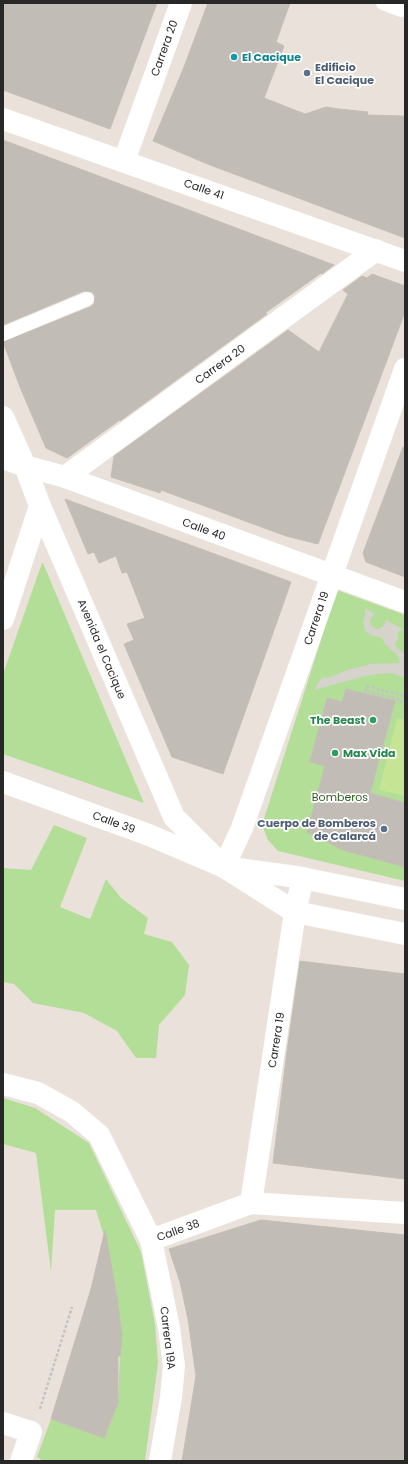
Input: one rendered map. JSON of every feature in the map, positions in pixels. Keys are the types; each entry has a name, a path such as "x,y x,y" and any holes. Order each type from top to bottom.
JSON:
{"street":[{"name":"Carrera 20","path":"124,161 180,3"},
{"name":"Calle 41","path":"3,119 405,261"},
{"name":"Carrera 20","path":"65,477 376,250"},
{"name":"Carrera 19","path":"224,867 242,828 405,369"},
{"name":"Avenida el Cacique","path":"3,416 25,466 40,506 174,817 224,867"},
{"name":"Calle 40","path":"3,458 25,466 65,477 405,602"},
{"path":"3,619 40,506"},
{"name":"Calle 39","path":"3,782 149,835 224,867 295,912 405,934"},
{"name":"Calle 39","path":"224,867 303,878 405,899"},
{"name":"Carrera 19","path":"251,1203 295,912 303,878"},
{"name":"Calle 38","path":"3,1084 38,1093 72,1112 99,1135 150,1240 251,1203 405,1213"},
{"name":"Carrera 19A","path":"150,1240 169,1328 174,1366 171,1397 160,1461"},
{"path":"3,1423 31,1432 21,1461"}],"lane":[{"path":"383,3 401,10 405,8"},
{"path":"3,334 86,299"}],"path":[{"path":"401,703 402,700 365,691 367,686 405,696"},
{"path":"31,1432 45,1394 72,1307"}],"green space":[{"path":"42,563 144,803 3,754 3,674"},
{"name":"Bomberos","path":"337,590 405,615 405,881 278,851 268,840 262,825"},
{"path":"397,718 405,720 405,796 379,790"},
{"path":"54,825 87,838 60,907 90,919 106,879 121,898 148,918 144,934 172,942 189,965 185,995 159,1025 156,1058 136,1058 117,1031 84,1013 33,1003 14,984 3,982 3,868 31,870"},
{"path":"3,1098 35,1108 89,1143 141,1252 155,1324 158,1363 145,1461 43,1461 37,1457 51,1419 104,1438 118,1403 121,1327 109,1253 96,1210 55,1210 51,1272 36,1153 3,1144"}],"shaded area":[{"path":"365,608 375,614 370,621 371,625 376,629 379,629 384,625 386,620 403,629 398,632 398,639 395,643 397,648 405,654 405,678 392,673 378,674 365,676 314,690 322,677 328,678 347,670 371,664 400,663 398,656 385,644 382,638 370,635 365,630 363,622"}],"building":[{"path":"3,3 157,3 110,129 3,90"},
{"path":"208,3 290,3 276,42 284,46 264,98 305,114 326,107 368,112 367,115 405,116 405,238 210,165 153,141 184,67"},
{"path":"3,140 334,265 265,313 267,314 67,458 46,448 3,342 90,307 94,304 95,296 92,292 84,291 3,325"},
{"path":"372,274 405,286 405,312 318,544 286,536 161,490 160,493 111,477 114,456 288,330 319,352 348,294 343,290 362,276 367,278"},
{"path":"403,447 405,447 405,577 366,562 363,553"},
{"path":"65,499 291,582 223,774 172,757 124,644 134,640 127,624 145,618 127,572 122,573 116,556 99,563 94,552 88,554"},
{"path":"346,689 395,701 370,793 405,803 405,867 343,850 307,832 325,766 310,762 327,698 342,702"},
{"path":"300,961 405,974 405,1179 273,1163"},
{"path":"261,1220 405,1235 405,1461 182,1461 196,1376 188,1319 180,1282 169,1249"},
{"path":"105,1230 117,1297 122,1336 120,1356 118,1356 118,1403 104,1438 51,1419 91,1289"}],"place":[{"name":"El Cacique","path":"234,57"},
{"name":"Edificio El Cacique","path":"307,73"},
{"name":"The Beast","path":"373,720"},
{"name":"Max Vida","path":"335,753"},
{"name":"Cuerpo de Bomberos de Calarcá","path":"384,829"}]}
